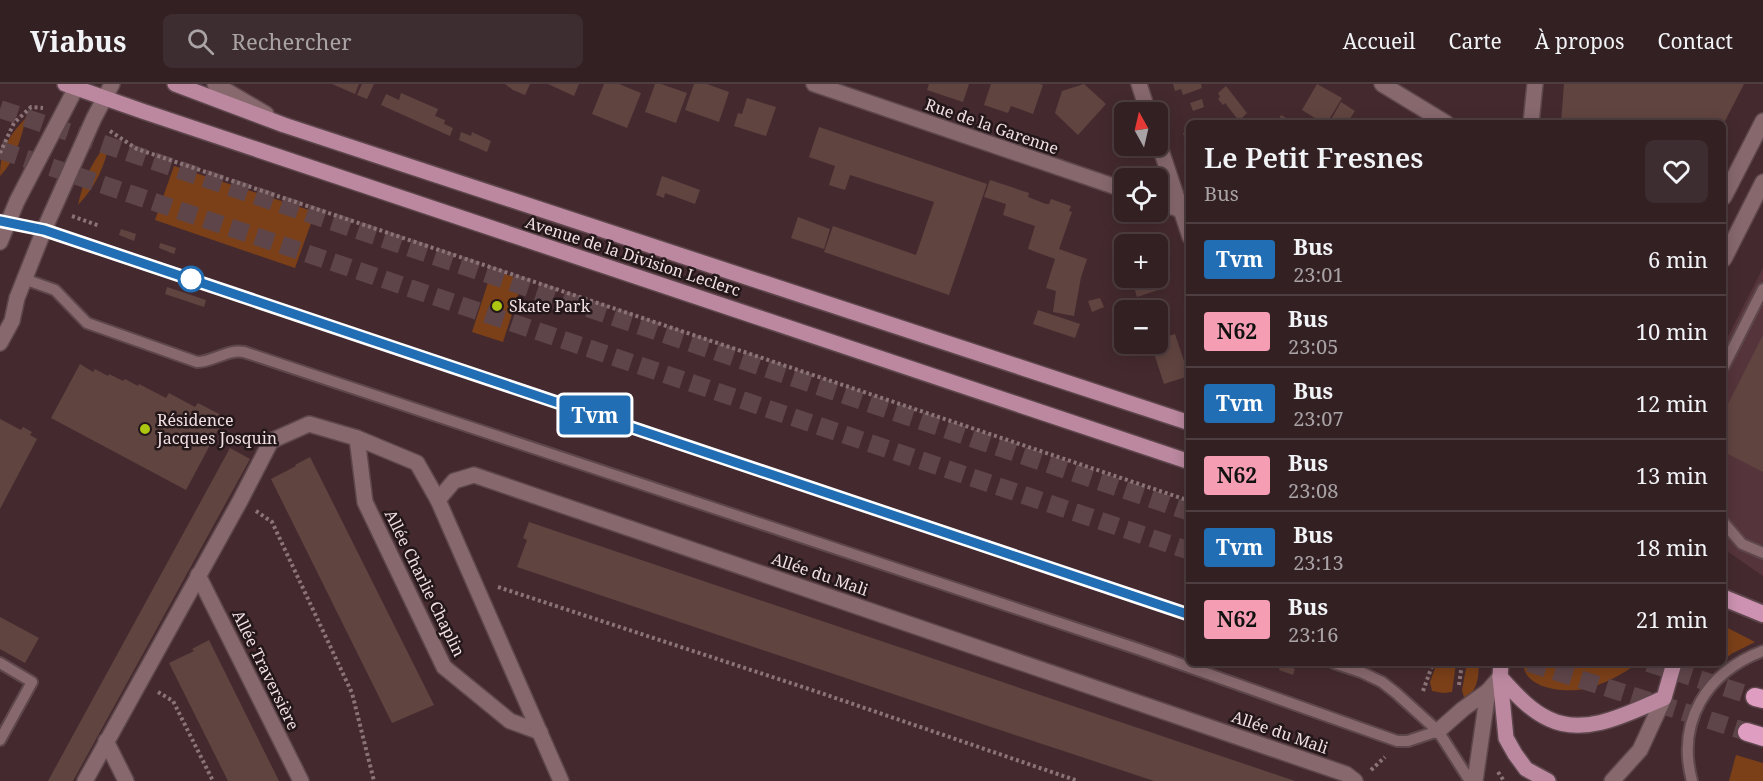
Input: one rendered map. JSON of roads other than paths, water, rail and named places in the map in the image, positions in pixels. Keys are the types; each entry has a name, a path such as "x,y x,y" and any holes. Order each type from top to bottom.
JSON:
{"highway":[{"path":"1726,599 1763,614"}],"main road":[{"name":"Avenue de la Division Leclerc","path":"175,84 284,125 1186,422"},
{"name":"Avenue de la Division Leclerc","path":"73,85 104,98 1186,461"},
{"path":"1500,670 1522,701 1539,714 1551,721 1567,725 1582,725 1626,715 1664,698 1673,666"},
{"path":"1500,670 1506,738 1527,769 1548,781"}],"street":[{"path":"0,343 12,321 17,298 44,230 112,84"},
{"path":"215,84 284,125"},
{"path":"1139,84 1145,102"},
{"path":"1382,84 1441,120"},
{"path":"1531,120 1535,84"},
{"path":"0,242 4,222 17,201 73,85"},
{"name":"Rue de la Garenne","path":"823,85 1114,186"},
{"path":"1726,193 1763,120"},
{"path":"1163,156 1186,225"},
{"path":"1726,255 1763,182"},
{"path":"1168,205 1181,210"},
{"path":"0,318 17,298"},
{"path":"85,781 271,441 309,424 357,438 417,463 438,500 561,781"},
{"name":"Allée Charlie Chaplin","path":"357,438 365,502 444,667 510,721 540,732"},
{"name":"Allée du Mali","path":"438,500 454,481 474,475 1356,776"},
{"name":"Allée Traversière","path":"198,575 301,781"},
{"path":"1475,781 1488,691 1500,670"},
{"path":"1438,731 1488,691"},
{"path":"1612,781 1640,750 1664,698"},
{"path":"106,741 126,781"}],"lane":[{"path":"4,222 44,230 1186,614"},
{"path":"24,279 55,290 87,323 197,362 204,362 237,351 244,352 1129,646 1397,741 1408,741 1438,731"},
{"path":"1726,362 1763,290"},
{"path":"1726,525 1742,544 1763,553"},
{"path":"1692,781 1688,748 1699,702 1709,687 1722,675 1752,655 1763,651"},
{"path":"0,663 32,682 0,740"},
{"path":"1343,666 1382,682 1405,700 1438,731 1470,781"}],"tunnel":[{"path":"0,109 1186,511"},
{"path":"0,150 1186,550"},
{"path":"1538,666 1747,732"},
{"path":"1657,666 1755,697"}],"place":[{"name":"Skate Park","path":"497,306"},
{"name":"Résidence Jacques Josquin","path":"145,429"}]}
